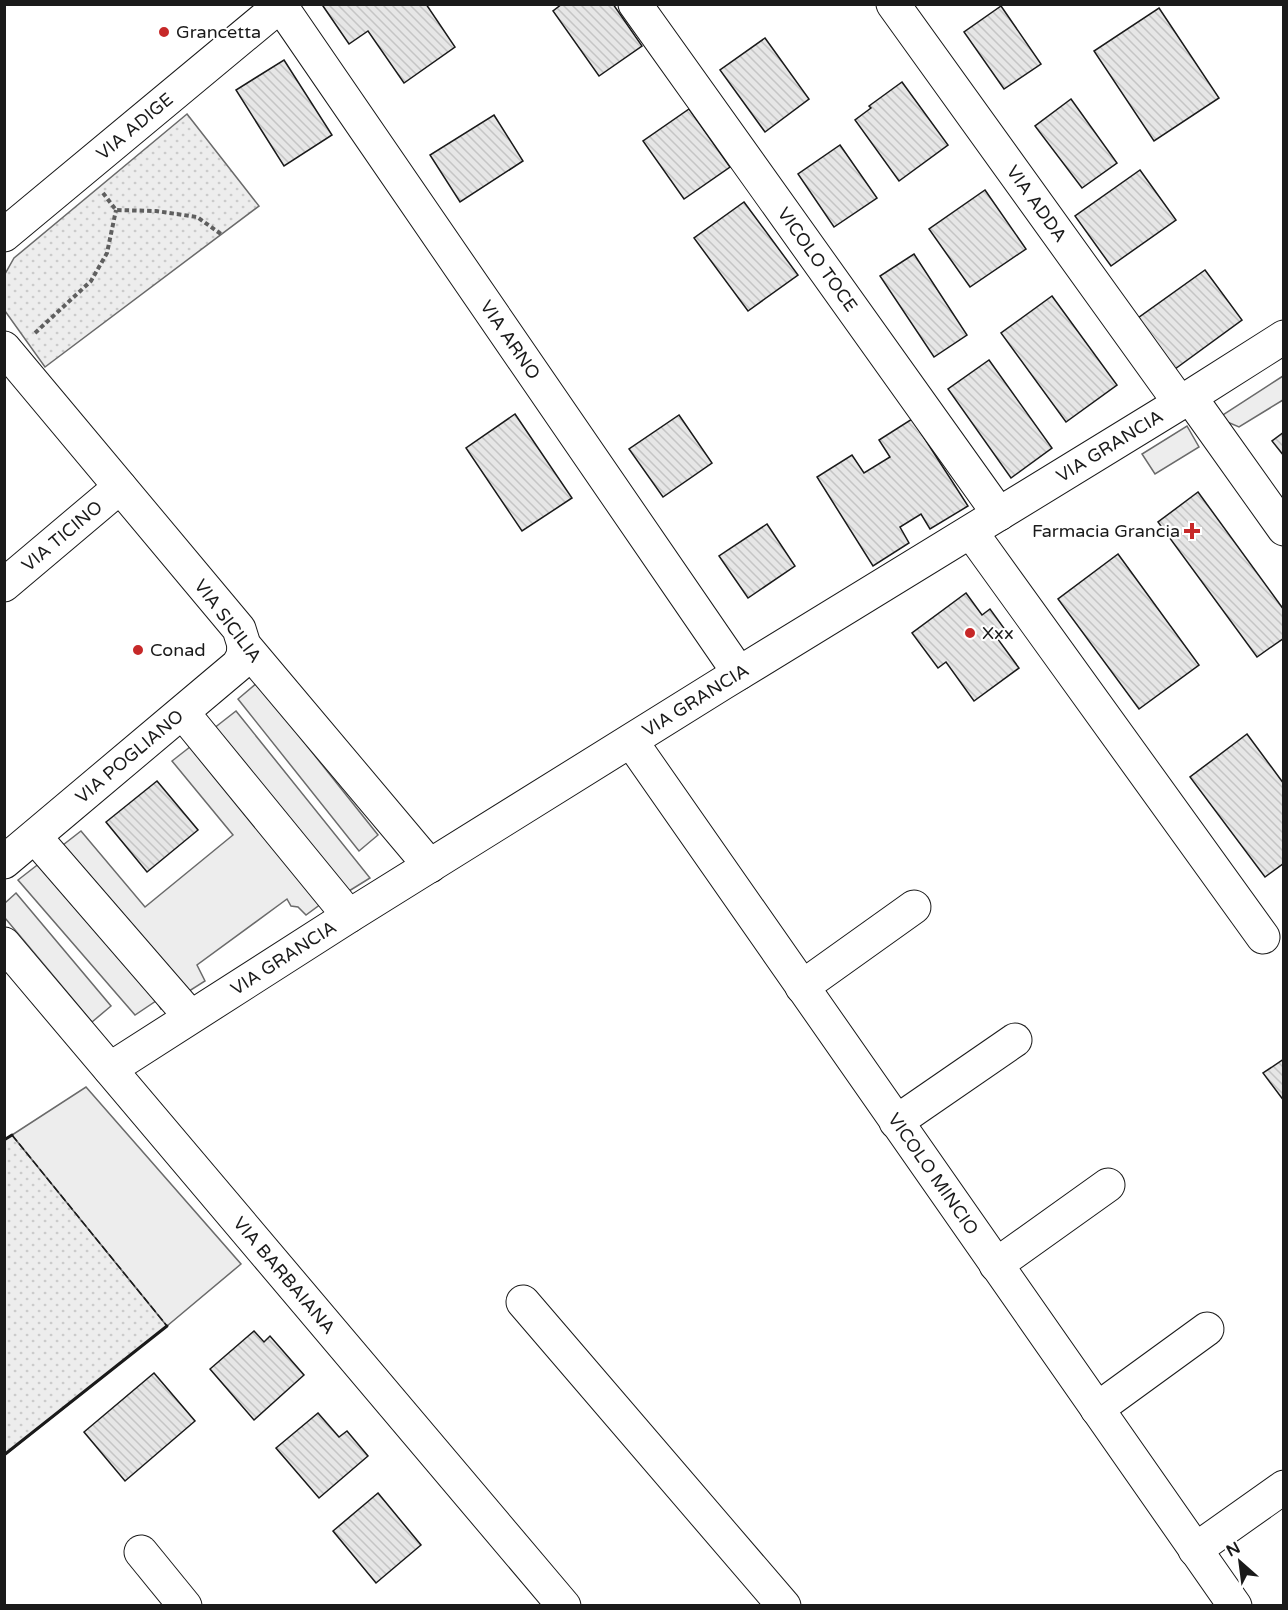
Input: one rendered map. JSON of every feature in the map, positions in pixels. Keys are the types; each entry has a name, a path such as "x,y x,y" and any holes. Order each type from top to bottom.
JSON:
{"street":[{"name":"VICOLO TOCE","path":"635,4 999,514"},
{"name":"VIA ADDA","path":"893,4 1185,400 1284,530"},
{"name":"VIA ADIGE","path":"4,235 272,8"},
{"name":"VIA ARNO","path":"272,8 739,673"},
{"name":"VIA GRANCIA","path":"110,1069 349,916 1284,337"},
{"name":"VIA SICILIA","path":"7,351 238,629 244,645 430,866"},
{"name":"VIA TICINO","path":"4,585 120,487"},
{"path":"970,532 1263,937"},
{"name":"VIA POGLIANO","path":"4,862 238,665 243,656 244,645"},
{"path":"183,712 349,916"},
{"name":"VICOLO MINCIO","path":"630,741 1235,1605"},
{"path":"35,837 190,1016"},
{"path":"802,987 914,907"},
{"name":"VIA BARBAIANA","path":"4,944 564,1605"},
{"path":"896,1122 1015,1040"},
{"path":"996,1265 1108,1185"},
{"path":"523,1302 784,1605"},
{"path":"1096,1409 1207,1329"},
{"path":"1195,1550 1284,1487"},
{"path":"141,1552 185,1605"}],"path":[{"path":"7,351 91,281 107,253 116,210 84,169"},
{"path":"116,210 156,211 197,217 221,234"}],"shaded area":[{"path":"187,114 259,206 45,367 5,311 5,274 14,258"},
{"path":"1283,376 1283,400 1239,427 1218,418"},
{"path":"1187,426 1199,447 1155,474 1142,454"},
{"path":"257,683 378,835 359,851 238,699"},
{"path":"236,711 370,878 349,891 344,887 306,915 298,907 291,906 287,899 197,965 205,981 161,1009 156,1001 135,1015 18,880 81,831 145,907 233,835 172,761"},
{"path":"16,893 111,1006 92,1022 5,918 5,903"},
{"path":"86,1087 241,1264 167,1326 12,1135"},
{"path":"12,1135 167,1326 5,1455 4,1140"}],"building":[{"path":"325,4 426,4 455,47 404,83 368,31 349,44 323,6"},
{"path":"562,4 613,4 642,46 599,76 553,11"},
{"path":"1001,6 1041,64 1004,89 964,32"},
{"path":"1159,8 1219,98 1154,141 1094,51"},
{"path":"765,38 809,99 765,132 720,70"},
{"path":"284,60 332,135 284,166 236,90"},
{"path":"902,82 948,145 899,181 855,120 871,108 869,106"},
{"path":"1071,99 1117,163 1082,188 1035,126"},
{"path":"689,109 730,167 684,199 643,141"},
{"path":"494,115 523,161 460,202 430,155"},
{"path":"840,145 877,198 834,227 798,174"},
{"path":"1140,170 1176,220 1111,266 1075,216"},
{"path":"985,190 1026,249 970,287 929,229"},
{"path":"744,202 798,275 748,311 694,238"},
{"path":"914,254 967,335 934,357 880,276"},
{"path":"1205,270 1242,320 1175,369 1138,318"},
{"path":"1052,296 1117,385 1066,422 1001,333"},
{"path":"989,360 1052,448 1011,478 948,389"},
{"path":"515,414 572,498 522,531 466,448"},
{"path":"679,415 712,463 663,497 629,449"},
{"path":"912,419 968,506 930,529 921,514 900,527 909,543 873,566 817,477 852,455 864,473 890,457 879,440"},
{"path":"1284,432 1284,456 1272,441"},
{"path":"1198,492 1284,610 1284,638 1257,657 1158,522"},
{"path":"767,524 795,566 748,598 719,556"},
{"path":"1118,554 1199,665 1139,709 1058,599"},
{"path":"966,593 982,615 990,609 1006,631 997,638 1019,668 974,701 946,662 938,668 912,633"},
{"path":"1247,734 1284,784 1284,863 1265,877 1190,777"},
{"path":"157,781 198,830 147,872 106,822"},
{"path":"1284,1059 1284,1101 1263,1073"},
{"path":"254,1331 264,1342 270,1336 304,1375 254,1420 210,1369"},
{"path":"154,1373 195,1421 125,1481 84,1432"},
{"path":"318,1413 339,1437 347,1431 368,1456 319,1498 276,1448"},
{"path":"378,1493 421,1545 376,1583 333,1531"}],"fence":[{"path":"12,1135 167,1326"}],"wall":[{"path":"4,1140 12,1135"},
{"path":"4,1455 167,1326"}],"place":[{"name":"Grancetta","path":"164,32"},
{"name":"Farmacia Grancia","path":"1192,531"},
{"name":"Xxx","path":"970,633"},
{"name":"Conad","path":"138,650"}]}
